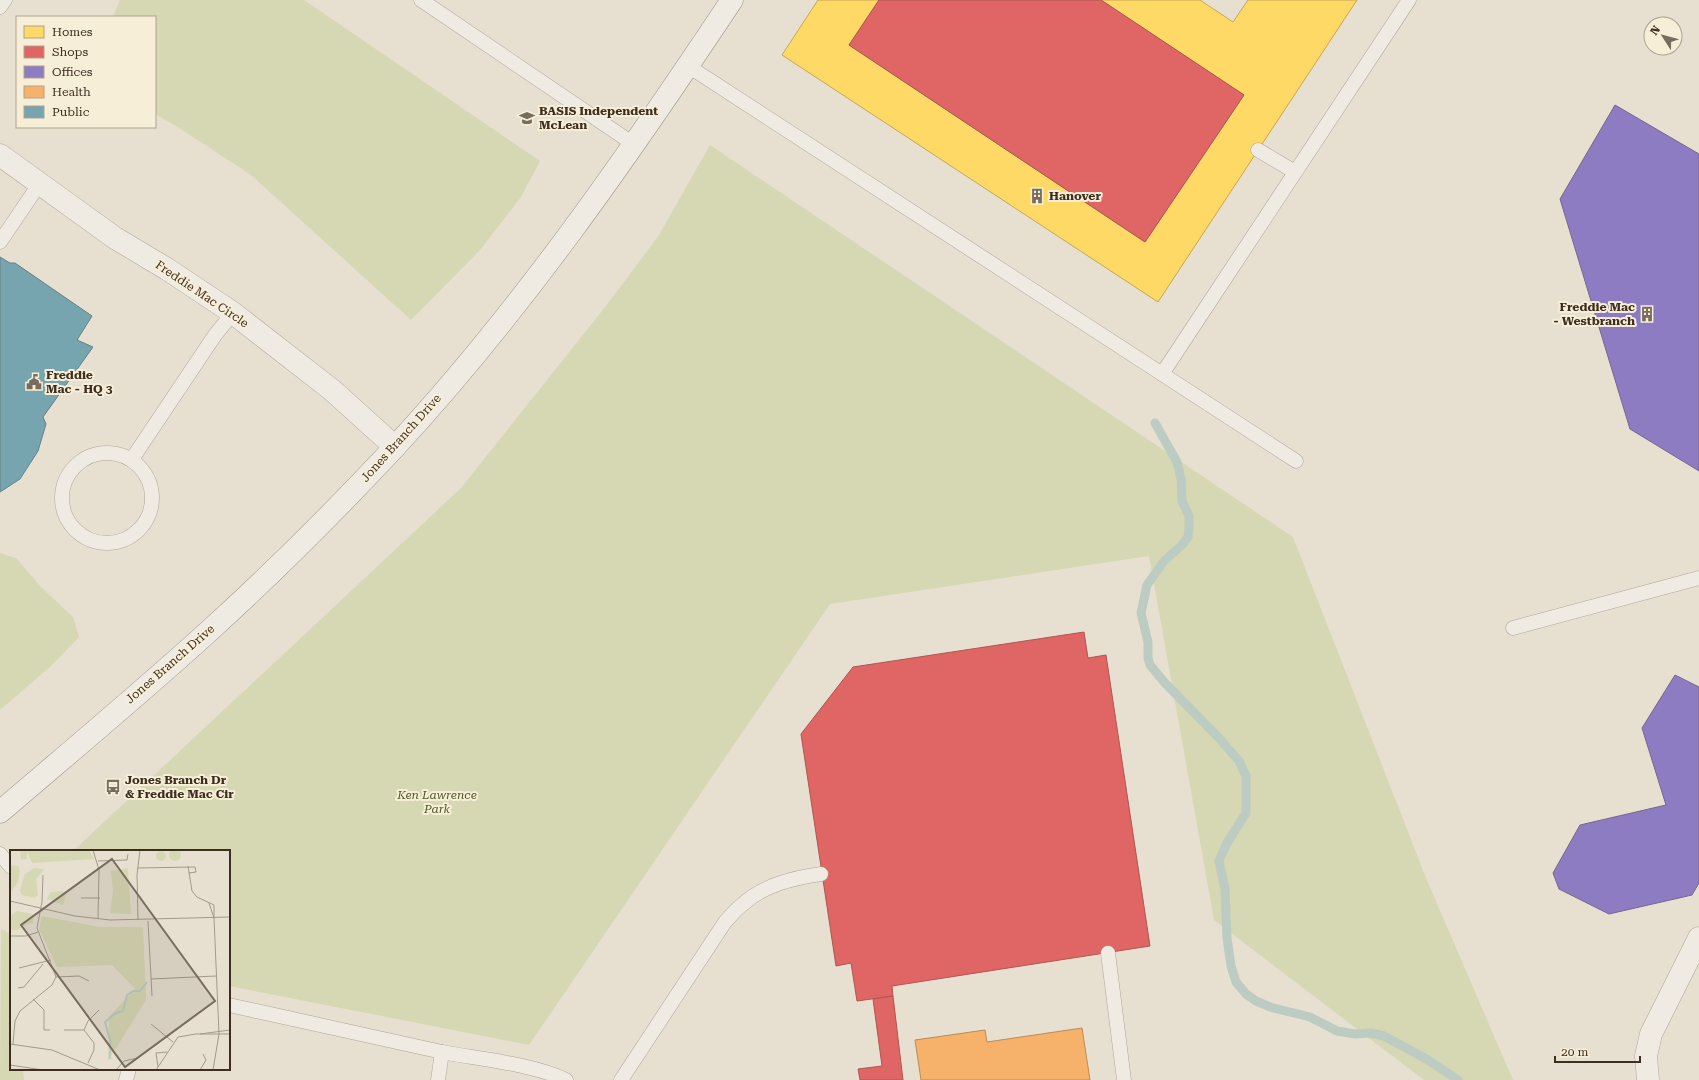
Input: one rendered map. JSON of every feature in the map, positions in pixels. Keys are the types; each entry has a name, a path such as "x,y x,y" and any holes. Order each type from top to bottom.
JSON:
{"main road":[{"name":"Jones Branch Drive","path":"0,812 234,608 318,527 395,447 467,364 572,232 635,145 732,0"},
{"name":"Freddie Mac Circle","path":"0,155 115,238 167,269 233,313 332,390 395,447"},
{"path":"1648,1080 1646,1056 1651,1034 1699,938"}],"lane":[{"path":"0,7 5,0"},
{"path":"421,0 635,145"},
{"path":"1162,374 1409,0"},
{"path":"688,66 1296,461"},
{"path":"1258,150 1295,172"},
{"path":"0,242 40,183"},
{"path":"132,459 215,335 233,313"},
{"path":"107,452 120,454 132,459 143,470 150,483 153,498 150,513 143,526 131,536 117,541 102,542 88,538 76,530 67,517 63,505 63,492 66,480 73,469 94,454 107,452"},
{"path":"1513,628 1699,578"},
{"path":"0,854 10,866"},
{"path":"621,1080 725,922 742,904 760,891 786,881 821,874"},
{"path":"1108,953 1124,1080"},
{"path":"230,1005 442,1052 525,1067 566,1080"},
{"path":"438,1080 442,1052"},
{"path":"126,1080 129,1070"}],"green space":[{"path":"120,0 304,0 540,161 521,197 480,250 411,320 251,175 156,115 156,16 113,16"},
{"name":"Ken Lawrence Park","path":"710,145 1293,537 1426,878 1513,1080 1424,1080 1214,920 1149,556 830,604 529,1045 230,986 230,850 74,850 461,488 609,302 659,235"},
{"path":"0,553 16,558 41,587 73,617 79,637 51,666 0,710"},
{"path":"1,929 10,934 10,1070 23,1070 24,1080 0,1080"}],"building: Homes":[{"name":"Hanover","path":"818,0 879,0 849,45 1145,242 1244,95 1101,0 1200,0 1233,22 1248,0 1357,0 1158,302 782,55"}],"building: Shops":[{"path":"879,0 1101,0 1244,95 1145,242 849,45"},
{"path":"1084,632 1088,658 1106,655 1150,946 892,986 893,996 857,1001 851,963 836,966 801,734 853,667"},
{"path":"893,996 903,1080 860,1080 858,1069 882,1066 873,999"}],"building: Offices":[{"name":"Freddie Mac - Westbranch","path":"1615,105 1699,154 1699,471 1630,429 1560,199"},
{"path":"1675,675 1699,687 1699,883 1692,895 1609,914 1559,889 1553,873 1580,825 1666,805 1642,728"}],"building: Health":[{"path":"1082,1028 1090,1080 921,1080 915,1040 985,1030 987,1042"}],"building: Public":[{"name":"Freddie Mac - HQ 3","path":"0,257 10,263 15,263 92,316 77,340 93,347 43,417 46,424 38,451 20,479 0,492"}],"waterway":[{"path":"1155,423 1177,462 1181,479 1182,501 1189,516 1189,529 1188,537 1182,545 1164,561 1147,585 1141,613 1148,642 1148,658 1150,665 1165,683 1219,738 1239,761 1246,776 1246,813 1227,843 1219,861 1225,889 1227,938 1231,966 1236,982 1246,994 1256,1001 1270,1007 1310,1017 1337,1031 1355,1034 1371,1033 1384,1036 1428,1060 1458,1080"}],"place":[{"name":"BASIS Independent McLean","path":"527,118"},
{"name":"Hanover","path":"1037,196"},
{"name":"Freddie Mac - Westbranch","path":"1647,314"},
{"name":"Freddie Mac - HQ 3","path":"34,382"},
{"name":"Jones Branch Dr & Freddie Mac Cir","path":"113,787"}]}
